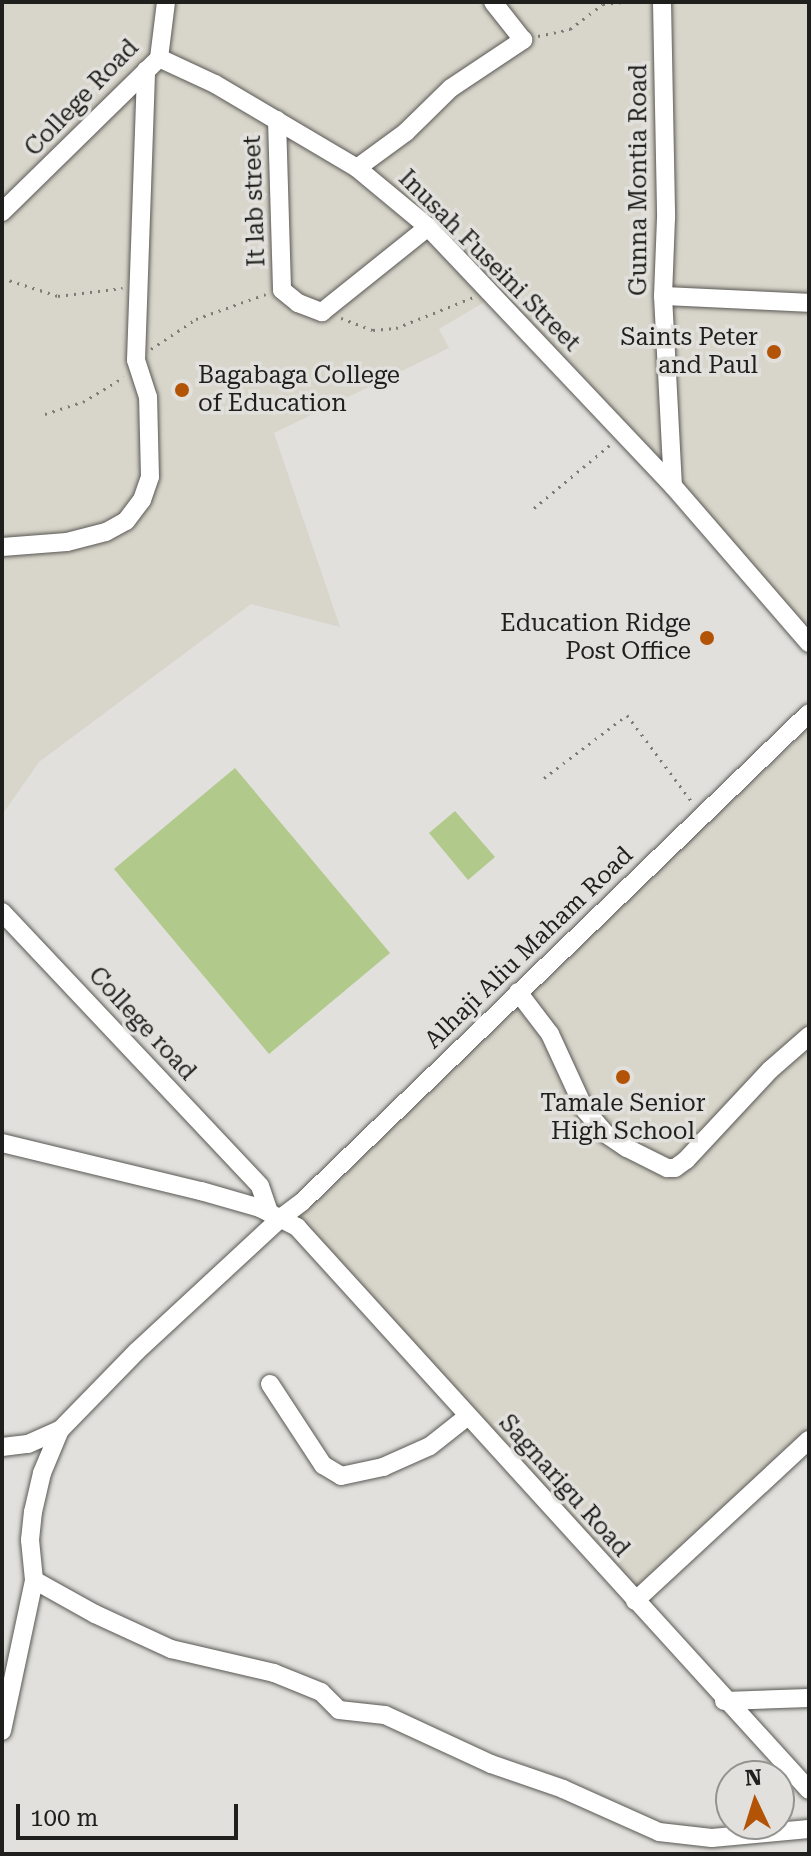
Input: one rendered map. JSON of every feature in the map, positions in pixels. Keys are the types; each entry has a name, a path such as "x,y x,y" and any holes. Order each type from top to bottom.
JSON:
{"street":[{"name":"College Road","path":"2,212 153,64 166,2"},
{"path":"357,168 406,132 451,88 523,40 493,2"},
{"name":"Gunna Montia Road","path":"662,2 666,218 663,296 673,486"},
{"name":"Inusah Fuseini Street","path":"153,64 277,120 357,168 428,227 673,486"},
{"path":"2,547 67,542 106,532 126,521 142,500 150,477 152,444 148,397 136,360 138,232 153,64"},
{"name":"It lab street","path":"277,120 282,290 298,303 322,312"},
{"path":"322,312 428,227"},
{"path":"663,296 800,303"},
{"path":"673,486 809,643"},
{"name":"Alhaji Aliu Maham Road","path":"60,1430 276,1215 302,1202 809,713"},
{"name":"College road","path":"2,912 245,1169 264,1191 276,1215"},
{"path":"518,992 550,1034 585,1110 616,1141 667,1168 675,1168 686,1160 770,1070 809,1036"},
{"path":"2,1143 201,1191 276,1215"},
{"name":"Sagnarigu Road","path":"276,1215 297,1227 724,1701 809,1790"},
{"path":"270,1384 323,1465 341,1476 383,1467 430,1446 468,1416"},
{"path":"2,1447 28,1444 60,1430"},
{"path":"2,1731 34,1580 30,1540 33,1512 42,1473 60,1430"},
{"path":"635,1601 809,1440"},
{"path":"34,1580 151,1641 208,1660 274,1673 321,1692 339,1710 385,1715 491,1764 563,1789 659,1832 712,1838 809,1829"},
{"path":"724,1701 809,1698"}],"path":[{"path":"523,40 570,29 603,4 623,2"},
{"path":"2,278 58,296 139,287"},
{"path":"45,414 83,402 126,376 136,360 196,319 240,301 282,290"},
{"path":"322,312 373,330 396,328 488,292"},
{"path":"534,508 624,434"},
{"path":"544,778 627,715 702,816"}],"shaded area":[{"name":"Bagabaga College of Education","path":"2,2 809,2 809,632 498,294 439,329 449,348 274,433 340,627 251,604 39,762 2,815"},
{"name":"Tamale Senior High School","path":"809,728 809,1430 635,1588 296,1213"}],"green space":[{"path":"235,768 390,953 269,1054 114,869"},
{"path":"455,811 495,857 468,880 429,833"}],"place":[{"name":"Saints Peter and Paul","path":"774,352"},
{"name":"Bagabaga College of Education","path":"182,390"},
{"name":"Education Ridge Post Office","path":"707,638"},
{"name":"Tamale Senior High School","path":"623,1077"}]}
